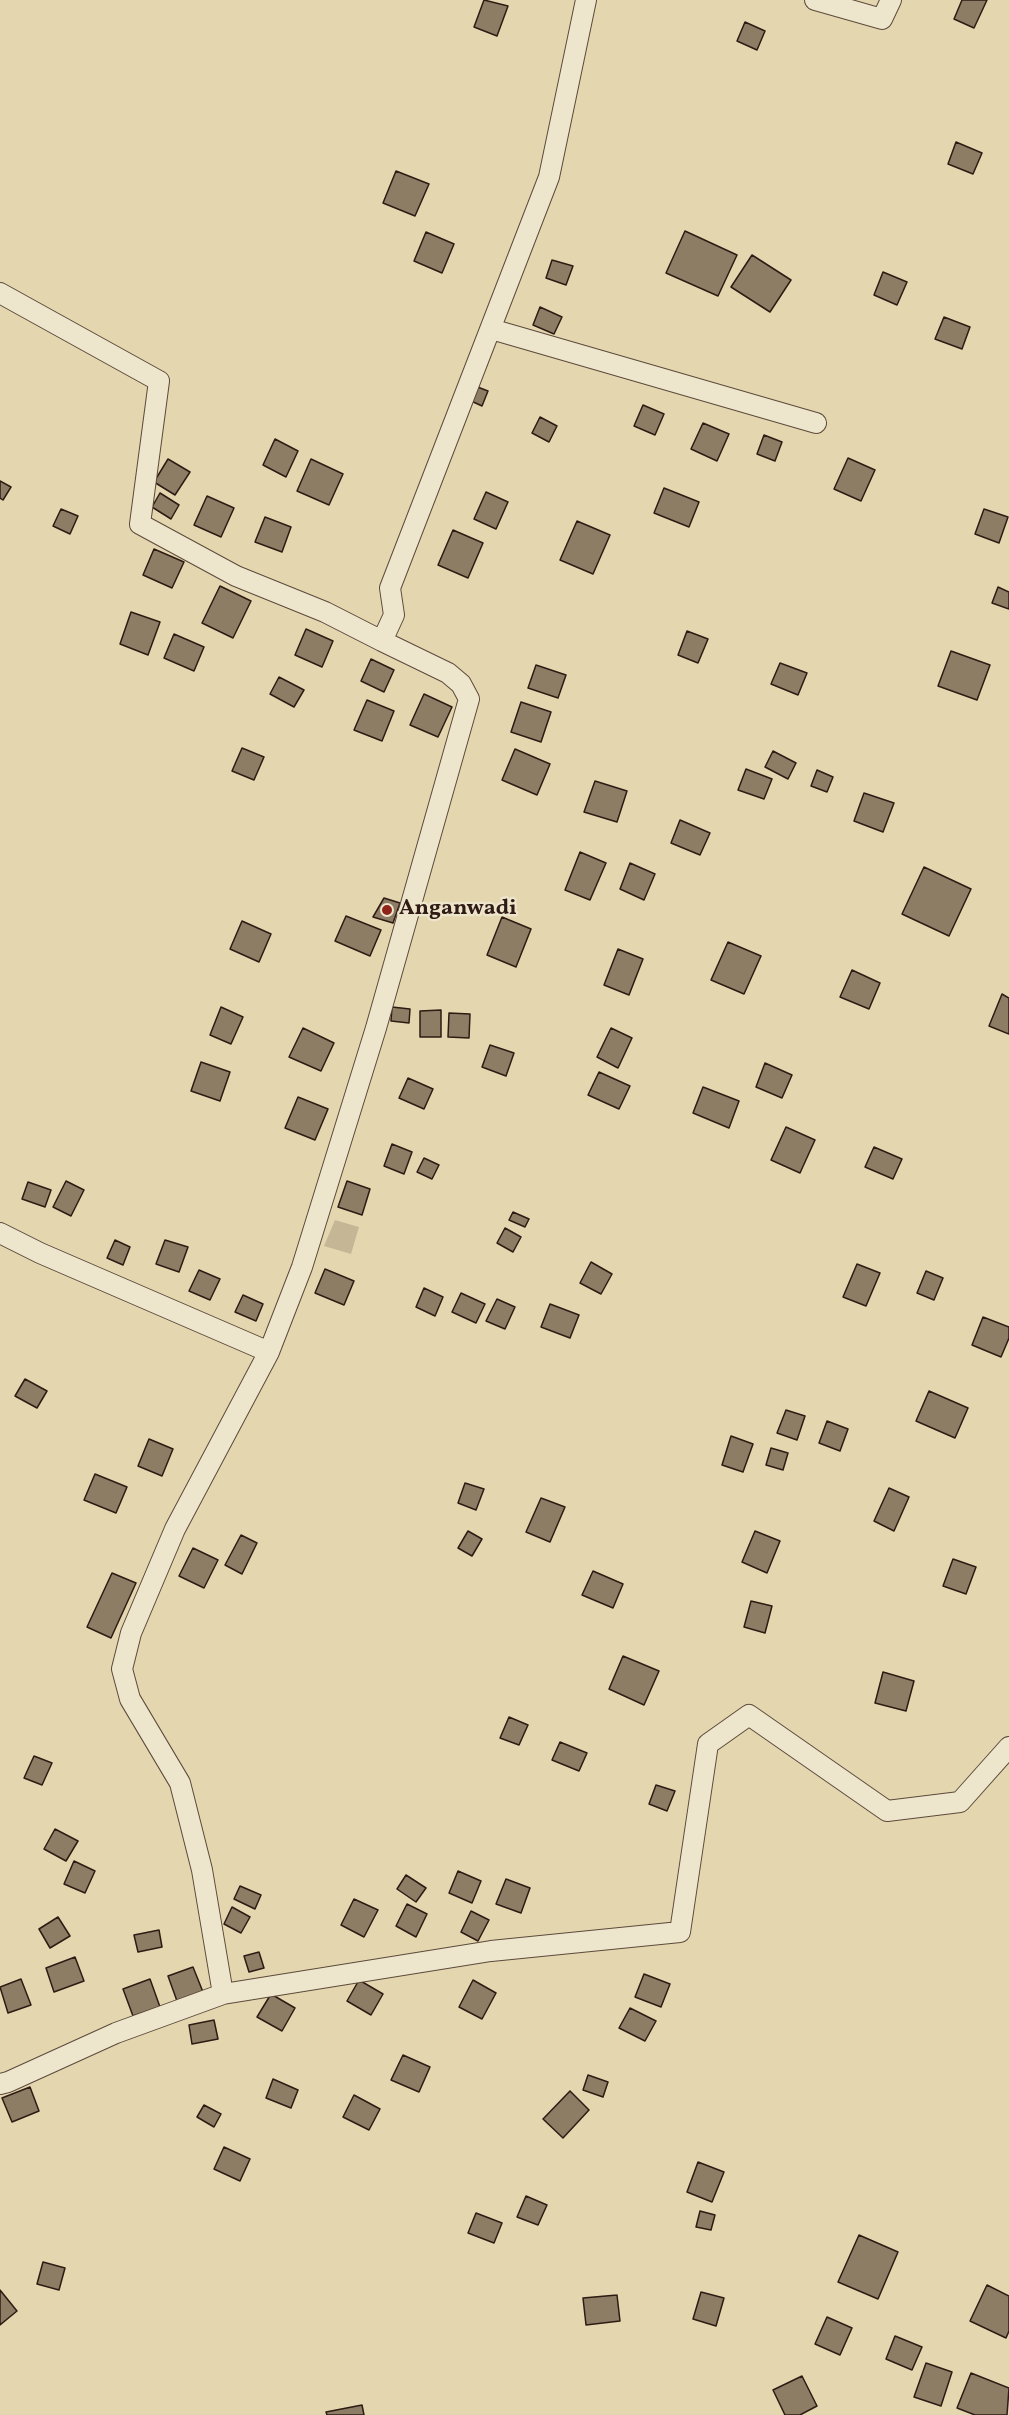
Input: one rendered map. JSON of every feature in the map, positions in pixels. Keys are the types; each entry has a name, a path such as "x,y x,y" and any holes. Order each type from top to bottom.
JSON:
{"street":[{"path":"382,641 394,615 390,588 549,177 586,0"},
{"path":"814,0 882,19 891,0"},
{"path":"0,293 159,381 140,524 236,576 325,612 448,674 461,684 469,699 376,1028 302,1267 269,1352 175,1529 130,1633 122,1669 130,1699 180,1783 202,1870 223,1994"},
{"path":"491,329 816,423"},
{"path":"0,1233 51,1258 269,1352"},
{"path":"0,2084 116,2032 223,1994 491,1952 680,1932 708,1744 749,1715 887,1811 960,1802 1009,1747"}],"shaded area":[{"path":"335,1220 359,1227 351,1254 324,1246"}],"building":[{"path":"484,0 508,6 497,36 474,27"},
{"path":"962,0 987,0 974,28 954,19"},
{"path":"745,22 765,31 757,50 737,41"},
{"path":"956,142 982,153 973,174 948,164"},
{"path":"396,171 429,184 415,216 383,203"},
{"path":"685,231 737,255 718,296 666,273"},
{"path":"426,232 454,244 442,273 414,261"},
{"path":"752,255 791,280 770,312 731,287"},
{"path":"552,260 573,266 566,285 546,278"},
{"path":"883,272 907,282 897,305 874,295"},
{"path":"540,307 562,317 554,334 533,325"},
{"path":"944,317 970,327 962,349 935,339"},
{"path":"475,386 488,391 482,406 469,400"},
{"path":"643,405 664,414 655,435 634,426"},
{"path":"540,417 557,426 549,442 532,433"},
{"path":"703,423 729,434 717,461 691,449"},
{"path":"764,435 782,442 775,461 757,454"},
{"path":"275,439 298,451 286,477 263,465"},
{"path":"848,458 875,470 861,501 834,489"},
{"path":"168,459 190,472 175,495 154,482"},
{"path":"311,459 343,474 329,505 297,491"},
{"path":"0,481 11,487 3,500 0,498"},
{"path":"664,488 699,502 689,527 654,513"},
{"path":"486,492 508,502 496,529 474,519"},
{"path":"160,493 179,505 171,519 152,507"},
{"path":"207,496 234,508 221,537 194,525"},
{"path":"61,509 78,516 70,534 53,526"},
{"path":"984,509 1008,517 999,543 975,534"},
{"path":"265,517 291,527 282,552 255,542"},
{"path":"577,521 610,535 593,574 560,560"},
{"path":"453,530 483,543 468,578 438,565"},
{"path":"154,549 184,562 172,588 143,575"},
{"path":"220,586 251,601 233,638 202,623"},
{"path":"998,587 1009,592 1009,609 992,603"},
{"path":"131,612 160,622 148,655 120,644"},
{"path":"306,629 333,641 322,667 295,655"},
{"path":"687,631 708,639 698,663 678,655"},
{"path":"174,634 204,647 194,671 164,658"},
{"path":"951,651 990,665 977,700 938,686"},
{"path":"371,659 394,670 384,692 361,681"},
{"path":"780,663 807,673 798,695 771,684"},
{"path":"536,665 566,675 558,698 528,688"},
{"path":"279,677 304,690 294,707 270,694"},
{"path":"424,694 452,707 438,737 410,725"},
{"path":"367,700 394,711 382,741 354,730"},
{"path":"521,702 551,712 541,742 511,732"},
{"path":"242,748 264,757 254,780 232,771"},
{"path":"515,749 550,764 537,795 502,780"},
{"path":"773,751 796,763 788,779 765,767"},
{"path":"746,769 772,779 764,799 738,790"},
{"path":"817,770 833,777 827,792 811,786"},
{"path":"595,781 627,791 617,822 584,812"},
{"path":"864,793 894,803 883,832 854,821"},
{"path":"680,820 710,833 700,855 671,843"},
{"path":"580,852 606,863 590,900 565,890"},
{"path":"630,863 655,874 644,900 620,889"},
{"path":"924,867 971,889 949,936 902,914"},
{"name":"Anganwadi","path":"384,898 400,903 393,923 373,917"},
{"path":"346,916 381,930 370,956 335,941"},
{"path":"502,917 531,929 516,967 487,955"},
{"path":"242,921 271,934 259,962 230,949"},
{"path":"728,942 761,956 744,994 711,980"},
{"path":"618,949 643,959 629,995 604,985"},
{"path":"852,970 880,983 869,1009 840,997"},
{"path":"1002,994 1009,998 1009,1034 989,1026"},
{"path":"221,1007 243,1017 231,1044 210,1035"},
{"path":"392,1007 410,1009 409,1023 391,1021"},
{"path":"441,1010 441,1037 420,1037 420,1011"},
{"path":"449,1013 470,1014 469,1038 448,1037"},
{"path":"303,1028 334,1043 321,1071 289,1057"},
{"path":"611,1028 632,1038 618,1068 597,1057"},
{"path":"490,1045 514,1053 506,1076 482,1067"},
{"path":"201,1062 230,1072 220,1101 191,1091"},
{"path":"765,1063 792,1075 782,1098 756,1087"},
{"path":"599,1072 630,1086 619,1109 588,1095"},
{"path":"408,1078 433,1089 424,1109 399,1098"},
{"path":"703,1087 739,1101 729,1128 693,1113"},
{"path":"298,1097 328,1109 315,1140 285,1128"},
{"path":"786,1127 815,1140 800,1173 771,1160"},
{"path":"392,1144 412,1152 404,1174 384,1166"},
{"path":"874,1147 902,1159 893,1179 865,1167"},
{"path":"424,1158 439,1165 432,1179 417,1172"},
{"path":"66,1181 84,1190 71,1216 53,1207"},
{"path":"347,1181 370,1189 362,1215 338,1207"},
{"path":"28,1182 51,1190 45,1207 22,1199"},
{"path":"513,1212 529,1219 525,1227 509,1220"},
{"path":"505,1228 521,1237 513,1252 497,1243"},
{"path":"115,1240 130,1247 123,1265 107,1258"},
{"path":"165,1240 188,1247 179,1272 156,1264"},
{"path":"591,1262 612,1274 601,1294 580,1283"},
{"path":"857,1264 880,1273 866,1306 843,1297"},
{"path":"325,1269 354,1281 344,1305 315,1293"},
{"path":"199,1270 220,1279 210,1300 189,1291"},
{"path":"926,1271 943,1278 934,1300 917,1293"},
{"path":"424,1288 443,1297 435,1316 416,1307"},
{"path":"461,1293 485,1304 476,1323 452,1312"},
{"path":"243,1295 263,1304 256,1321 235,1312"},
{"path":"497,1299 515,1307 505,1329 486,1321"},
{"path":"550,1304 579,1315 570,1338 541,1327"},
{"path":"983,1317 1009,1327 1009,1338 1001,1357 972,1345"},
{"path":"25,1379 47,1391 37,1408 15,1396"},
{"path":"929,1391 968,1408 955,1438 916,1421"},
{"path":"786,1410 805,1416 797,1440 777,1433"},
{"path":"827,1421 848,1429 840,1451 819,1443"},
{"path":"731,1436 753,1444 743,1472 722,1465"},
{"path":"149,1439 173,1449 162,1476 138,1466"},
{"path":"771,1448 788,1453 783,1470 766,1465"},
{"path":"95,1474 127,1487 116,1513 84,1500"},
{"path":"465,1483 484,1489 476,1510 458,1503"},
{"path":"889,1488 909,1497 894,1531 874,1521"},
{"path":"541,1498 565,1507 550,1542 526,1532"},
{"path":"468,1531 482,1539 472,1556 458,1548"},
{"path":"755,1531 780,1541 767,1573 742,1562"},
{"path":"241,1535 257,1543 242,1574 225,1565"},
{"path":"193,1548 218,1560 204,1588 179,1576"},
{"path":"953,1559 976,1567 966,1594 943,1586"},
{"path":"593,1571 623,1584 613,1608 582,1595"},
{"path":"112,1573 136,1583 111,1638 87,1627"},
{"path":"751,1601 772,1606 765,1633 744,1627"},
{"path":"623,1656 659,1671 644,1705 609,1689"},
{"path":"883,1672 914,1681 906,1711 875,1703"},
{"path":"509,1717 528,1725 519,1745 500,1738"},
{"path":"560,1742 587,1753 579,1771 552,1760"},
{"path":"34,1756 52,1763 42,1785 24,1778"},
{"path":"656,1785 675,1791 667,1811 649,1804"},
{"path":"55,1829 78,1841 66,1861 44,1849"},
{"path":"74,1861 95,1871 85,1893 64,1884"},
{"path":"458,1871 481,1881 472,1903 449,1893"},
{"path":"406,1875 426,1888 416,1902 397,1889"},
{"path":"506,1879 530,1888 521,1913 496,1904"},
{"path":"240,1886 261,1895 255,1909 234,1899"},
{"path":"354,1899 378,1910 364,1937 341,1925"},
{"path":"407,1904 427,1914 416,1937 396,1926"},
{"path":"232,1907 250,1917 241,1933 224,1924"},
{"path":"471,1911 489,1920 478,1941 461,1932"},
{"path":"58,1917 70,1936 50,1948 39,1929"},
{"path":"159,1930 162,1947 138,1952 134,1935"},
{"path":"259,1952 264,1968 249,1972 244,1956"},
{"path":"75,1957 84,1981 54,1992 46,1968"},
{"path":"193,1967 203,1992 177,2001 168,1976"},
{"path":"644,1974 670,1984 661,2007 635,1997"},
{"path":"21,1979 31,2005 8,2013 0,1987"},
{"path":"150,1979 160,2007 133,2016 123,1989"},
{"path":"359,1980 383,1994 371,2015 347,2001"},
{"path":"473,1980 496,1993 482,2019 459,2007"},
{"path":"271,1994 295,2008 282,2031 257,2017"},
{"path":"630,2008 656,2021 645,2041 619,2028"},
{"path":"214,2020 218,2039 192,2044 189,2025"},
{"path":"403,2055 430,2067 419,2092 391,2080"},
{"path":"588,2075 608,2082 603,2097 583,2090"},
{"path":"273,2079 298,2090 291,2108 266,2098"},
{"path":"30,2087 39,2111 12,2122 2,2098"},
{"path":"570,2091 589,2110 563,2138 543,2119"},
{"path":"354,2095 380,2109 369,2130 343,2117"},
{"path":"204,2105 221,2114 214,2127 197,2117"},
{"path":"224,2147 250,2159 240,2181 214,2169"},
{"path":"698,2162 724,2172 712,2202 687,2192"},
{"path":"526,2196 547,2205 538,2225 517,2217"},
{"path":"700,2211 715,2215 711,2230 696,2227"},
{"path":"476,2213 502,2223 494,2243 468,2233"},
{"path":"859,2235 898,2252 878,2299 838,2282"},
{"path":"43,2262 65,2268 59,2290 37,2284"},
{"path":"987,2285 1009,2296 1009,2331 1006,2338 970,2321"},
{"path":"0,2290 17,2311 0,2325"},
{"path":"701,2292 724,2298 716,2326 693,2319"},
{"path":"617,2295 620,2321 586,2325 583,2298"},
{"path":"827,2317 852,2328 840,2355 815,2344"},
{"path":"895,2336 922,2347 912,2370 886,2359"},
{"path":"926,2363 952,2372 941,2406 914,2397"},
{"path":"971,2373 1009,2388 1007,2415 975,2415 957,2408"},
{"path":"802,2376 817,2406 800,2415 785,2415 773,2390"},
{"path":"362,2405 364,2415 327,2415 326,2412"}],"place":[{"name":"Anganwadi","path":"387,910"}]}
